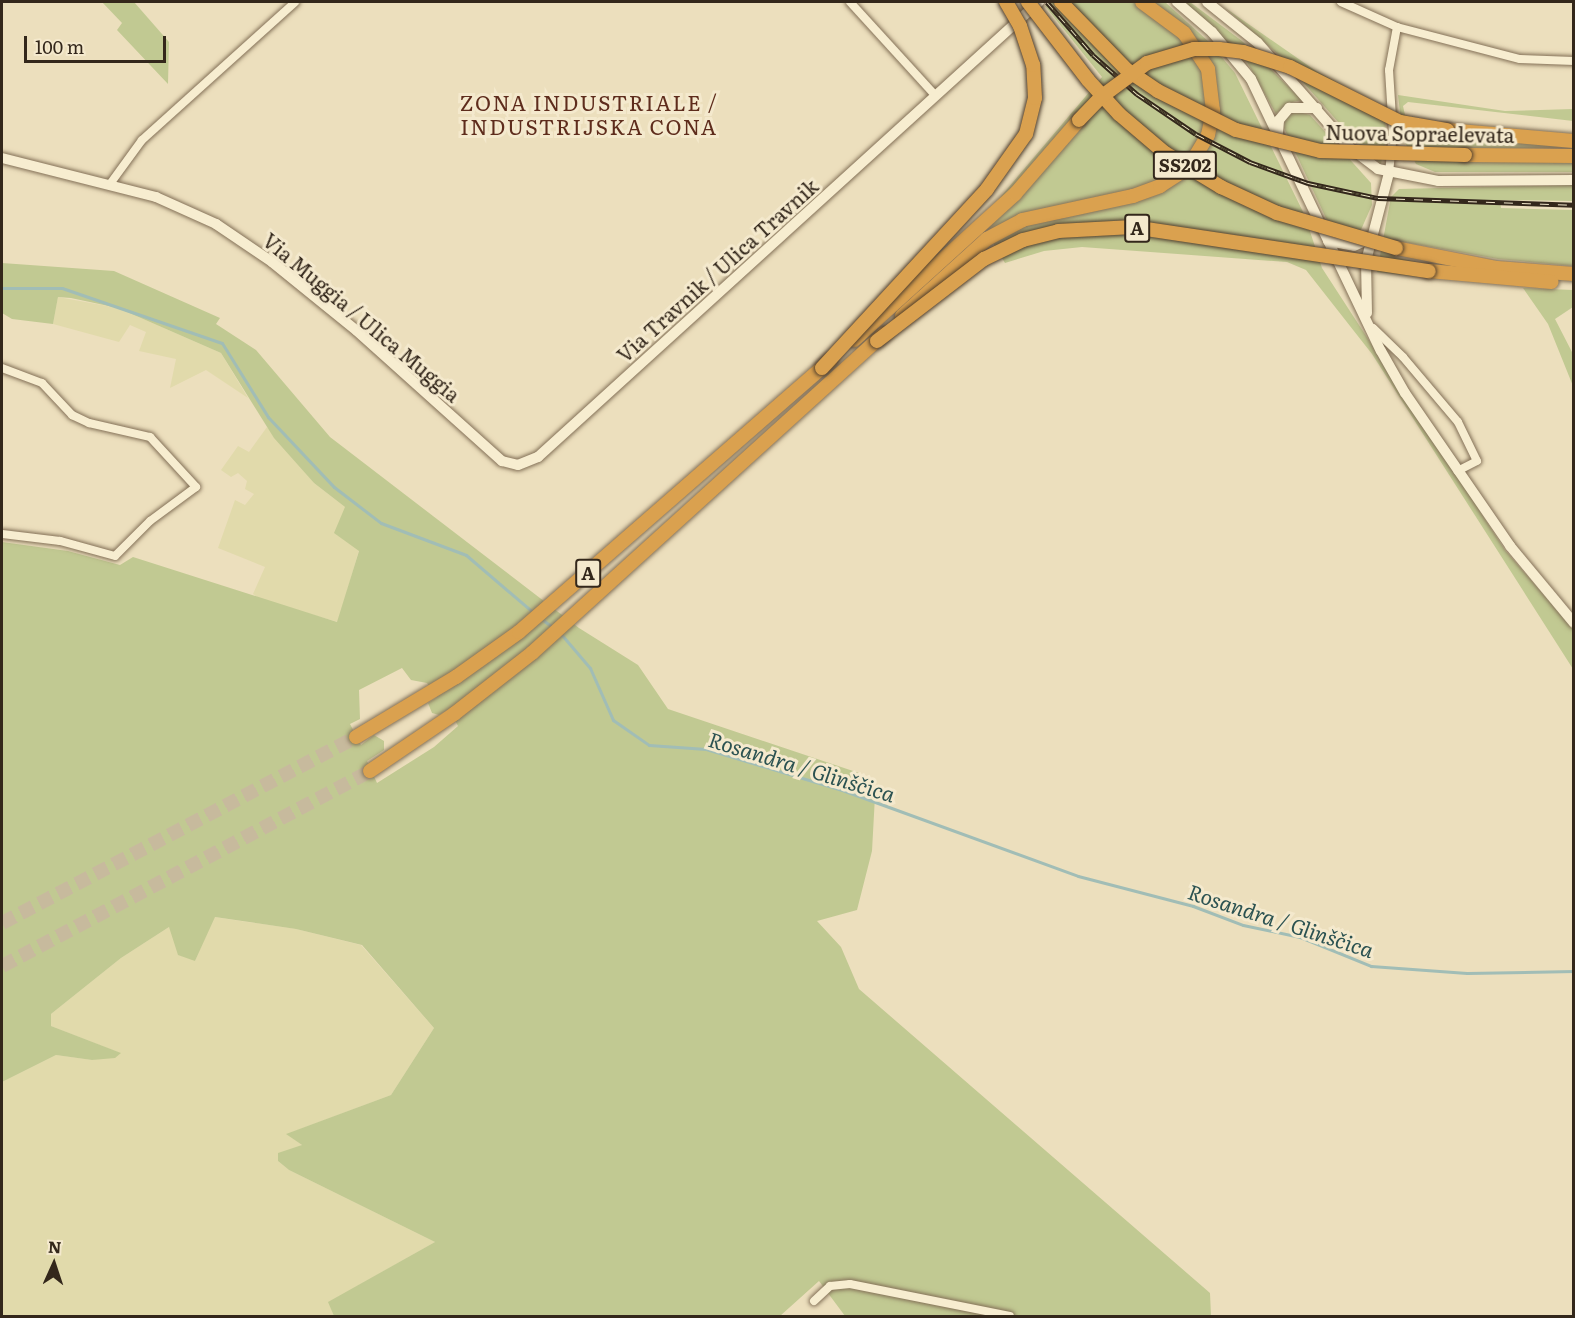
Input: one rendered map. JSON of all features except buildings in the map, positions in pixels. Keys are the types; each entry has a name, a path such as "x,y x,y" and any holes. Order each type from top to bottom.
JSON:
{"highway":[{"name":"A","path":"822,368 987,189 1026,134 1035,98 1033,65 1020,26 1006,2"},
{"name":"SS202","path":"1028,2 1088,80 1119,114 1165,153 1221,187 1277,213 1396,248 1497,268 1574,274"},
{"name":"Nuova Sopraelevata","path":"1061,2 1127,70 1168,97 1236,130 1320,151 1574,156"},
{"name":"A","path":"370,771 454,714 532,653 987,239 1022,220 1133,196 1180,173 1208,135 1214,111 1208,69 1196,46 1142,2"},
{"name":"A","path":"356,737 432,692 528,625 822,368 1015,194 1101,96 1146,63 1194,50 1243,52 1290,67 1400,122 1448,130 1574,141"},
{"name":"A","path":"877,341 984,259 1023,240 1058,231 1133,227 1429,271 1574,283"}],"main road":[{"name":"Via Travnik / Ulica Travnik","path":"519,465 538,457 1039,2"},
{"path":"1177,2 1237,60 1251,79 1405,393 1510,546 1574,622"},
{"path":"1207,2 1258,43 1358,156 1389,173 1438,181 1574,180"},
{"path":"1278,133 1279,120 1289,108 1317,108"},
{"name":"Via Muggia / Ulica Muggia","path":"2,158 156,197 216,224 272,262 357,331 502,461 519,465"},
{"path":"1370,325 1364,285 1371,238 1389,173"},
{"path":"1329,241 1354,246 1371,238"}],"street":[{"path":"110,184 142,140 295,2"},
{"path":"850,2 935,95"},
{"path":"1341,2 1397,27 1520,59 1574,61"},
{"path":"1389,173 1394,133 1389,70 1397,27"},
{"path":"1370,325 1403,357 1458,422 1477,461 1457,471"},
{"path":"2,368 42,383 72,415 89,423 150,438 196,487 150,521 115,556 60,541 2,534"},
{"path":"814,1301 830,1286 850,1284 1011,1317"}],"shaded area":[{"path":"58,297 118,308 221,353 248,398 206,370 170,388 176,359 139,351 146,332 130,325 119,342 53,324"},
{"path":"267,427 314,483 345,507 359,550 338,622 262,600 253,594 265,567 218,548 235,500 245,505 254,494 245,489 247,481 238,473 231,477 221,470 238,446 249,452"},
{"path":"214,917 296,929 361,945 434,1028 391,1095 287,1134 302,1145 278,1161 289,1170 435,1242 329,1302 334,1316 2,1316 2,1082 56,1055 92,1060 120,1053 51,1026 51,1014 121,958 169,927 195,961"}],"green space":[{"path":"102,2 134,2 169,42 168,84 117,30 122,23"},
{"path":"1050,2 1165,2 1209,42 1235,73 1305,216 1322,268 1505,550 1573,629 1573,669 1372,354 1306,270 1287,262 1082,247 1044,251 1005,263 980,221 1102,77 1045,6"},
{"path":"1185,2 1190,2 1242,41 1302,100 1288,103 1276,114 1247,62"},
{"path":"1224,7 1316,71 1385,109 1386,138 1381,164 1353,139 1281,57"},
{"path":"1398,95 1505,111 1573,109 1573,121 1408,102 1403,106 1405,115 1414,118 1558,145 1558,148 1465,149 1573,161 1573,172 1435,172 1416,164 1403,139"},
{"path":"1295,111 1310,115 1371,183 1372,205 1360,232 1331,229 1284,128 1285,119"},
{"path":"1573,185 1573,201 1500,200 1501,208 1573,210 1573,266 1498,259 1398,241 1395,257 1429,265 1428,278 1377,272 1391,197 1399,189"},
{"path":"2,263 114,271 220,318 216,324 256,350 330,437 579,628 638,665 668,709 859,773 875,796 872,851 857,910 817,921 841,947 859,989 1210,1293 1211,1316 845,1316 819,1281 780,1316 334,1316 328,1302 435,1242 289,1170 278,1161 278,1153 302,1145 286,1134 391,1095 434,1028 362,945 296,929 215,917 195,961 178,955 169,927 121,958 51,1014 51,1026 121,1053 115,1058 92,1060 56,1055 2,1082 2,542 68,551 120,565 133,557 337,622 359,551 334,533 345,507 314,483 274,438 221,353 118,308 71,298 58,297 53,324 12,319 2,313","holes":["402,668 411,680 427,683 437,697 428,703 432,713 439,715 449,709 458,726 434,747 377,783 367,761 384,750 384,741 374,735 361,745 350,724 360,719 359,690"]},
{"path":"1523,288 1573,290 1573,307 1555,319 1573,354 1573,386 1548,324"}],"waterway":[{"name":"Rosandra / Glinščica","path":"2,288 62,288 222,343 268,417 334,487 381,523 466,555 535,614"},
{"name":"Rosandra / Glinščica","path":"540,618 554,628"},
{"name":"Rosandra / Glinščica","path":"561,634 590,668 613,720 649,745 706,749 842,790 1078,876 1193,906 1243,925 1300,937 1371,966 1467,973 1574,971"}],"tunnel":[{"path":"2,923 356,737"},
{"path":"2,966 370,771"}],"railway":[{"path":"1047,2 1093,55 1137,94 1196,134 1250,162 1308,183 1378,198 1574,205"}],"district":[{"name":"ZONA INDUSTRIALE / INDUSTRIJSKA CONA","path":"589,114"}]}
